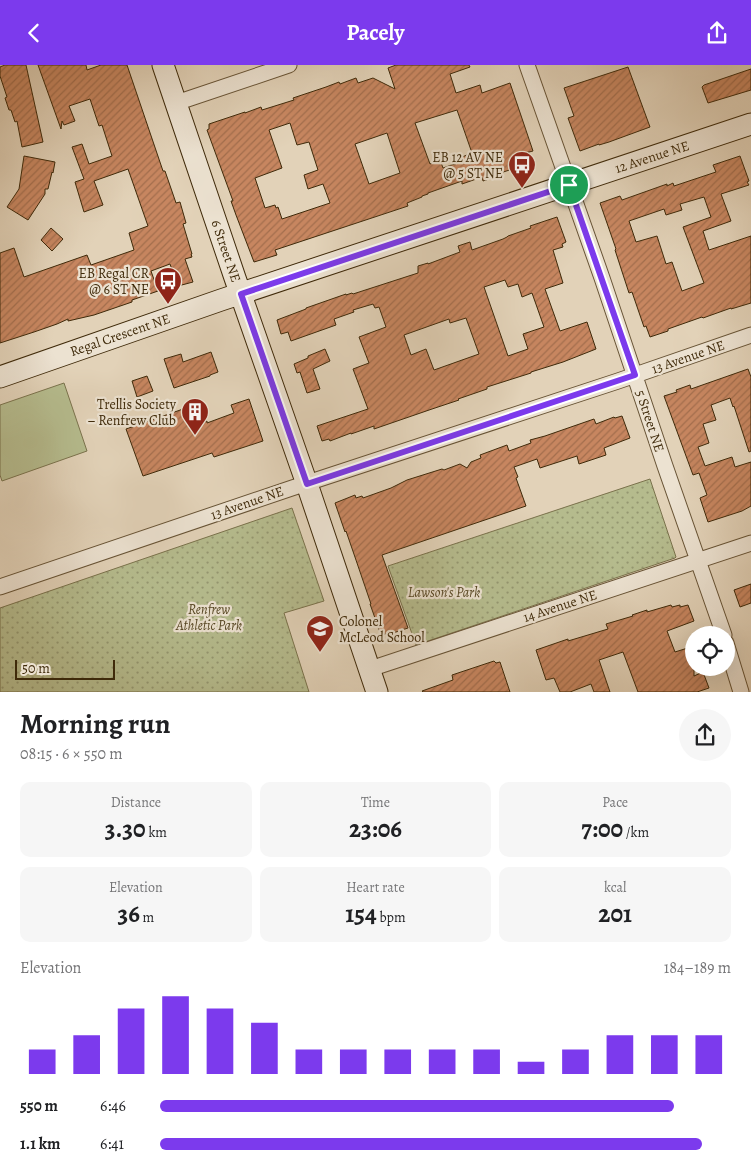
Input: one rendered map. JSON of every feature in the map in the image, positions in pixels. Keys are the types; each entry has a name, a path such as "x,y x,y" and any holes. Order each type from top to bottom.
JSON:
{"street":[{"name":"6 Street NE","path":"163,65 378,692"},
{"path":"176,103 289,65"},
{"name":"5 Street NE","path":"527,65 721,626"},
{"name":"12 Avenue NE","path":"241,294 751,124"},
{"name":"Regal Crescent NE","path":"0,377 241,294"},
{"name":"13 Avenue NE","path":"0,587 751,335"},
{"name":"14 Avenue NE","path":"370,669 751,543"},
{"path":"735,672 741,692"}],"green space":[{"path":"64,383 87,451 2,481 0,475 0,405"},
{"name":"Lawson's Park","path":"650,479 675,558 416,645 388,566"},
{"name":"Renfrew Athletic Park","path":"292,508 324,601 284,613 309,692 0,692 0,608"}],"building":[{"path":"5,65 26,65 43,142 22,147 17,121 15,122 11,110 9,110 0,76 0,67"},
{"path":"38,65 86,65 87,70 101,65 127,65 163,171 165,171 176,203 180,202 186,223 183,224 192,254 192,257 185,259 193,282 178,286 170,264 151,271 158,291 94,315 68,321 68,319 0,343 0,253 14,248 24,277 87,255 91,265 134,250 129,233 148,226 128,169 94,181 103,205 84,212 75,182 84,179 72,147 82,144 89,164 112,156 102,125 99,126 90,99 69,106 75,121 64,125 62,121 61,129"},
{"path":"396,65 469,65 470,67 450,74 456,93 480,85 482,93 510,83 533,151 525,153 528,164 494,175 495,177 483,181 482,177 462,184 462,181 428,193 407,203 408,206 275,250 277,255 254,262 207,130 209,129 209,124 261,107 262,110 294,100 293,98 356,78 358,83 373,78 395,89 388,68","holes":["457,110 472,153 462,157 463,161 443,168 440,160 430,164 415,123","290,123 297,145 309,142 318,170 304,175 308,189 323,184 330,203 282,219 278,207 276,208 275,205 265,208 255,178 282,168 269,130","387,133 400,173 369,184 355,144"]},
{"path":"628,67 650,127 580,151 568,118 574,116 564,88"},
{"path":"751,69 751,90 708,103 702,87 704,85"},
{"path":"24,156 55,162 48,189 45,189 45,194 28,220 7,207 19,189"},
{"path":"740,156 749,181 747,182 749,185 721,194 731,221 703,231 709,250 751,236 751,303 702,317 650,337 646,326 644,327 632,292 629,293 600,203 620,196 622,200 667,184 667,186 673,183 674,186 716,172 713,165","holes":["704,197 711,217 683,227 704,283 682,291 672,262 666,264 657,236 636,242 629,221 664,209 666,215 682,210 680,204"]},
{"path":"557,217 566,242 562,244 563,247 553,250 563,283 545,289 560,331 587,322 596,349 487,387 487,389 459,400 374,429 374,426 330,441 329,439 322,441 317,426 368,409 353,369 369,363 359,337 386,327 379,307 375,308 373,304 353,310 354,312 334,319 336,325 291,341 288,332 281,334 277,320 346,294 353,294 418,273 418,266 460,252 458,246 470,242 472,250 531,228 530,226","holes":["505,280 508,287 518,284 522,297 532,293 544,327 523,334 528,349 508,356 484,287","466,318 479,354 434,370 426,349 411,355 404,335 449,319 450,323"]},
{"path":"51,228 63,239 52,251 41,240"},
{"path":"325,349 330,361 313,369 320,389 307,393 300,372 297,373 294,364"},
{"path":"211,352 218,372 174,388 164,359 181,354 183,362"},
{"path":"748,369 751,377 751,451 749,452 730,398 711,405 716,420 703,424 709,443 698,447 705,466 732,457 735,467 751,462 751,506 742,511 708,522 700,498 707,495 699,473 693,475 664,396 690,385 691,389"},
{"path":"147,376 153,391 137,397 132,381"},
{"name":"Trellis Society – Renfrew Club","path":"249,399 263,441 214,457 212,453 143,476 126,429 186,408 192,426 207,421 207,423 234,413 231,405"},
{"path":"622,416 630,438 604,448 606,455 579,464 577,456 540,468 537,459 514,467 526,506 382,555 408,628 381,635 335,503 355,495 356,498 362,496 363,498 407,480 460,464 467,468 471,462 481,458 480,455 507,445 509,451 531,443 530,440 594,419 596,424"},
{"path":"751,584 751,603 740,607 734,590"},
{"path":"671,605 672,607 680,605 680,607 688,605 694,621 667,631 675,652 685,649 685,676 704,676 709,688 697,692 638,692 623,652 599,660 610,692 594,692 591,684 570,692 560,692 554,678 546,680 536,650 568,639 568,641 608,629 606,624 647,610 647,612"},
{"path":"494,661 496,663 500,662 510,692 422,691 453,680 452,675"}],"place":[{"name":"EB 12 AV NE @ 5 ST NE","path":"522,189"},
{"name":"EB Regal CR @ 6 ST NE","path":"168,305"},
{"name":"Trellis Society – Renfrew Club","path":"195,436"},
{"name":"Colonel McLeod School","path":"320,653"}],"route":[{"path":"569,185 635,375 307,484 241,294 569,185"}]}
